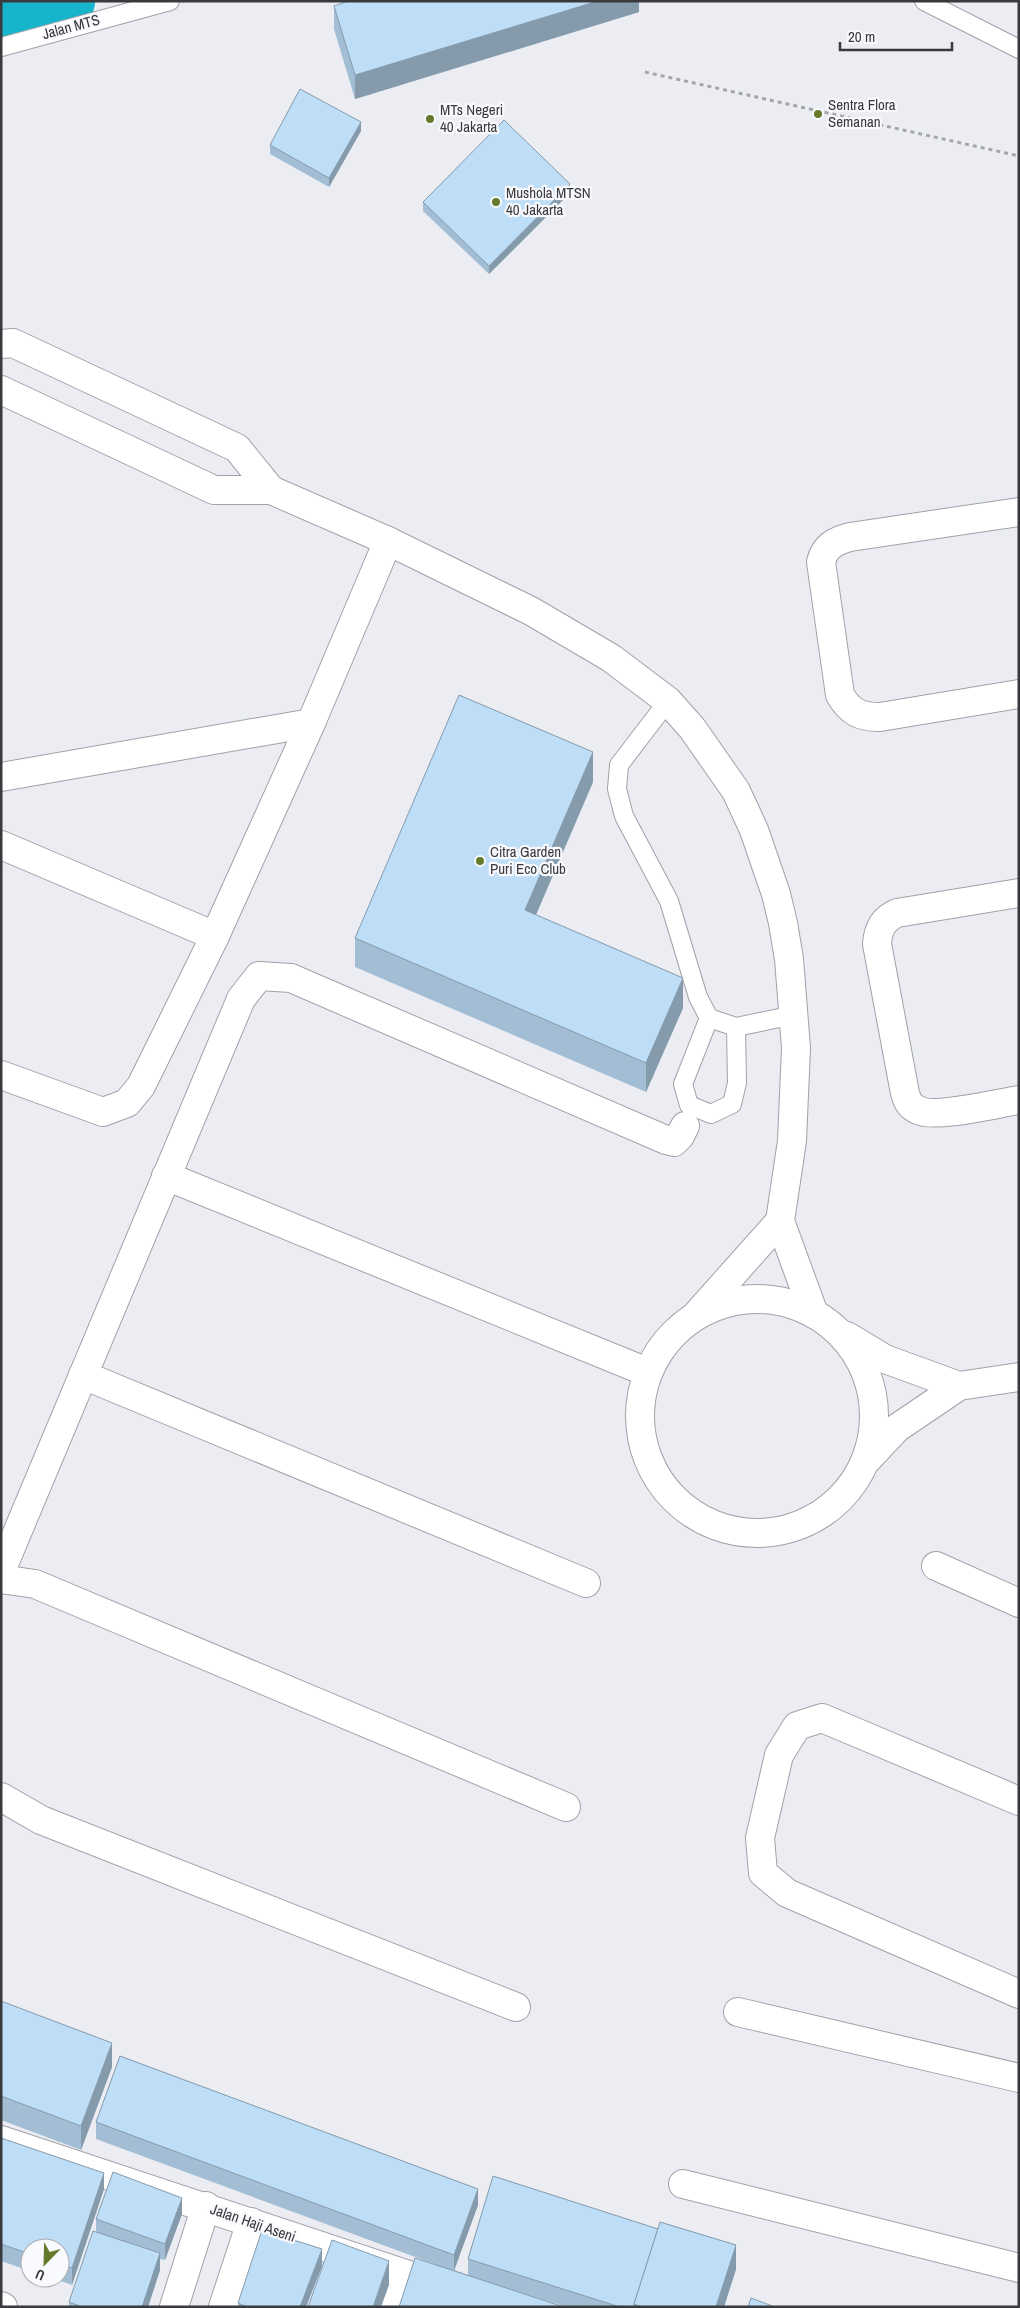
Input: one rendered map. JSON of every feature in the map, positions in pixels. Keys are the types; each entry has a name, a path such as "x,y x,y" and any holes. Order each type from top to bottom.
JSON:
{"street":[{"path":"1,344 13,343 237,448 271,490"},
{"path":"1,390 214,490 271,490 388,541 576,635 611,658 668,701 692,728 736,791 754,830 774,887 783,923 794,1015 796,1048 792,1141 780,1221 824,1321 851,1346 864,1367 873,1399 872,1439 865,1462 853,1484 838,1502 818,1517 803,1524 772,1533 747,1533 723,1529 700,1519 680,1505 663,1487 650,1466 642,1442 639,1418 641,1394 647,1372 660,1349 676,1331 696,1316 780,1221"},
{"path":"1019,512 850,536 840,539 828,547 821,562 840,695 847,707 854,712 861,716 880,717 1019,694"},
{"path":"1,1075 103,1112 127,1103 141,1086 214,936 311,723 388,541"},
{"path":"1,777 311,723"},
{"path":"1,845 214,936"},
{"path":"1019,892 897,913 882,925 878,931 877,944 904,1088 912,1106 923,1112 940,1113 1019,1100"},
{"path":"1,1572 241,999 259,976 291,978 666,1140 674,1142 680,1136 685,1126"},
{"path":"166,1176 647,1372"},
{"path":"696,1316 718,1306 742,1300 768,1300 791,1304 824,1321 885,1359 959,1386"},
{"path":"83,1375 586,1583"},
{"path":"865,1462 897,1428 959,1386 1019,1376"},
{"path":"936,1566 1019,1603"},
{"path":"1,1579 34,1584 566,1807"},
{"path":"1019,1801 822,1718 797,1726 779,1754 760,1838 763,1873 787,1893 1019,1994"},
{"path":"1,1797 41,1820 516,2007"},
{"path":"1,1812 41,1820"},
{"path":"738,2012 1019,2078"},
{"name":"Jalan Haji Aseni","path":"1,2140 206,2206 402,2274 505,2307"},
{"path":"683,2184 1019,2268"},
{"path":"174,2307 206,2206"},
{"path":"223,2307 250,2222"},
{"path":"391,2307 402,2274"}],"lane":[{"name":"Jalan MTS","path":"1,47 170,1"},
{"path":"924,1 1019,49"},
{"path":"668,701 620,765 617,789 624,816 669,901 698,997 709,1018 736,1027 794,1015"},
{"path":"709,1018 683,1084 689,1105 711,1114 732,1104 737,1083 736,1027"}],"path":[{"path":"645,72 1019,156"}],"building":[{"path":"348,1 598,1 355,75 334,6"},
{"path":"300,89 361,122 329,178 270,145"},
{"name":"Mushola MTSN 40 Jakarta","path":"504,120 570,184 489,266 423,202"},
{"name":"Citra Garden Puri Eco Club","path":"459,695 593,752 525,910 683,978 646,1063 355,938"},
{"path":"1,2001 112,2043 81,2126 1,2096"},
{"path":"120,2056 478,2189 454,2255 96,2122"},
{"path":"1,2138 104,2173 72,2268 70,2267 70,2238 20,2238 20,2251 1,2244"},
{"path":"113,2172 182,2198 165,2244 96,2219"},
{"path":"493,2176 658,2229 634,2307 620,2307 468,2259"},
{"path":"660,2222 736,2245 716,2307 642,2307 634,2304"},
{"path":"262,2230 322,2249 300,2307 247,2307 238,2303"},
{"path":"93,2231 160,2253 142,2307 82,2307 69,2302"},
{"path":"332,2240 389,2261 373,2307 308,2307"},
{"path":"415,2258 564,2307 399,2307"},
{"path":"751,2298 775,2307 748,2307"}],"waterway":[{"path":"1,15 61,1"}],"place":[{"name":"Sentra Flora Semanan","path":"818,114"},
{"name":"MTs Negeri 40 Jakarta","path":"430,119"},
{"name":"Mushola MTSN 40 Jakarta","path":"496,202"},
{"name":"Citra Garden Puri Eco Club","path":"480,861"}]}
